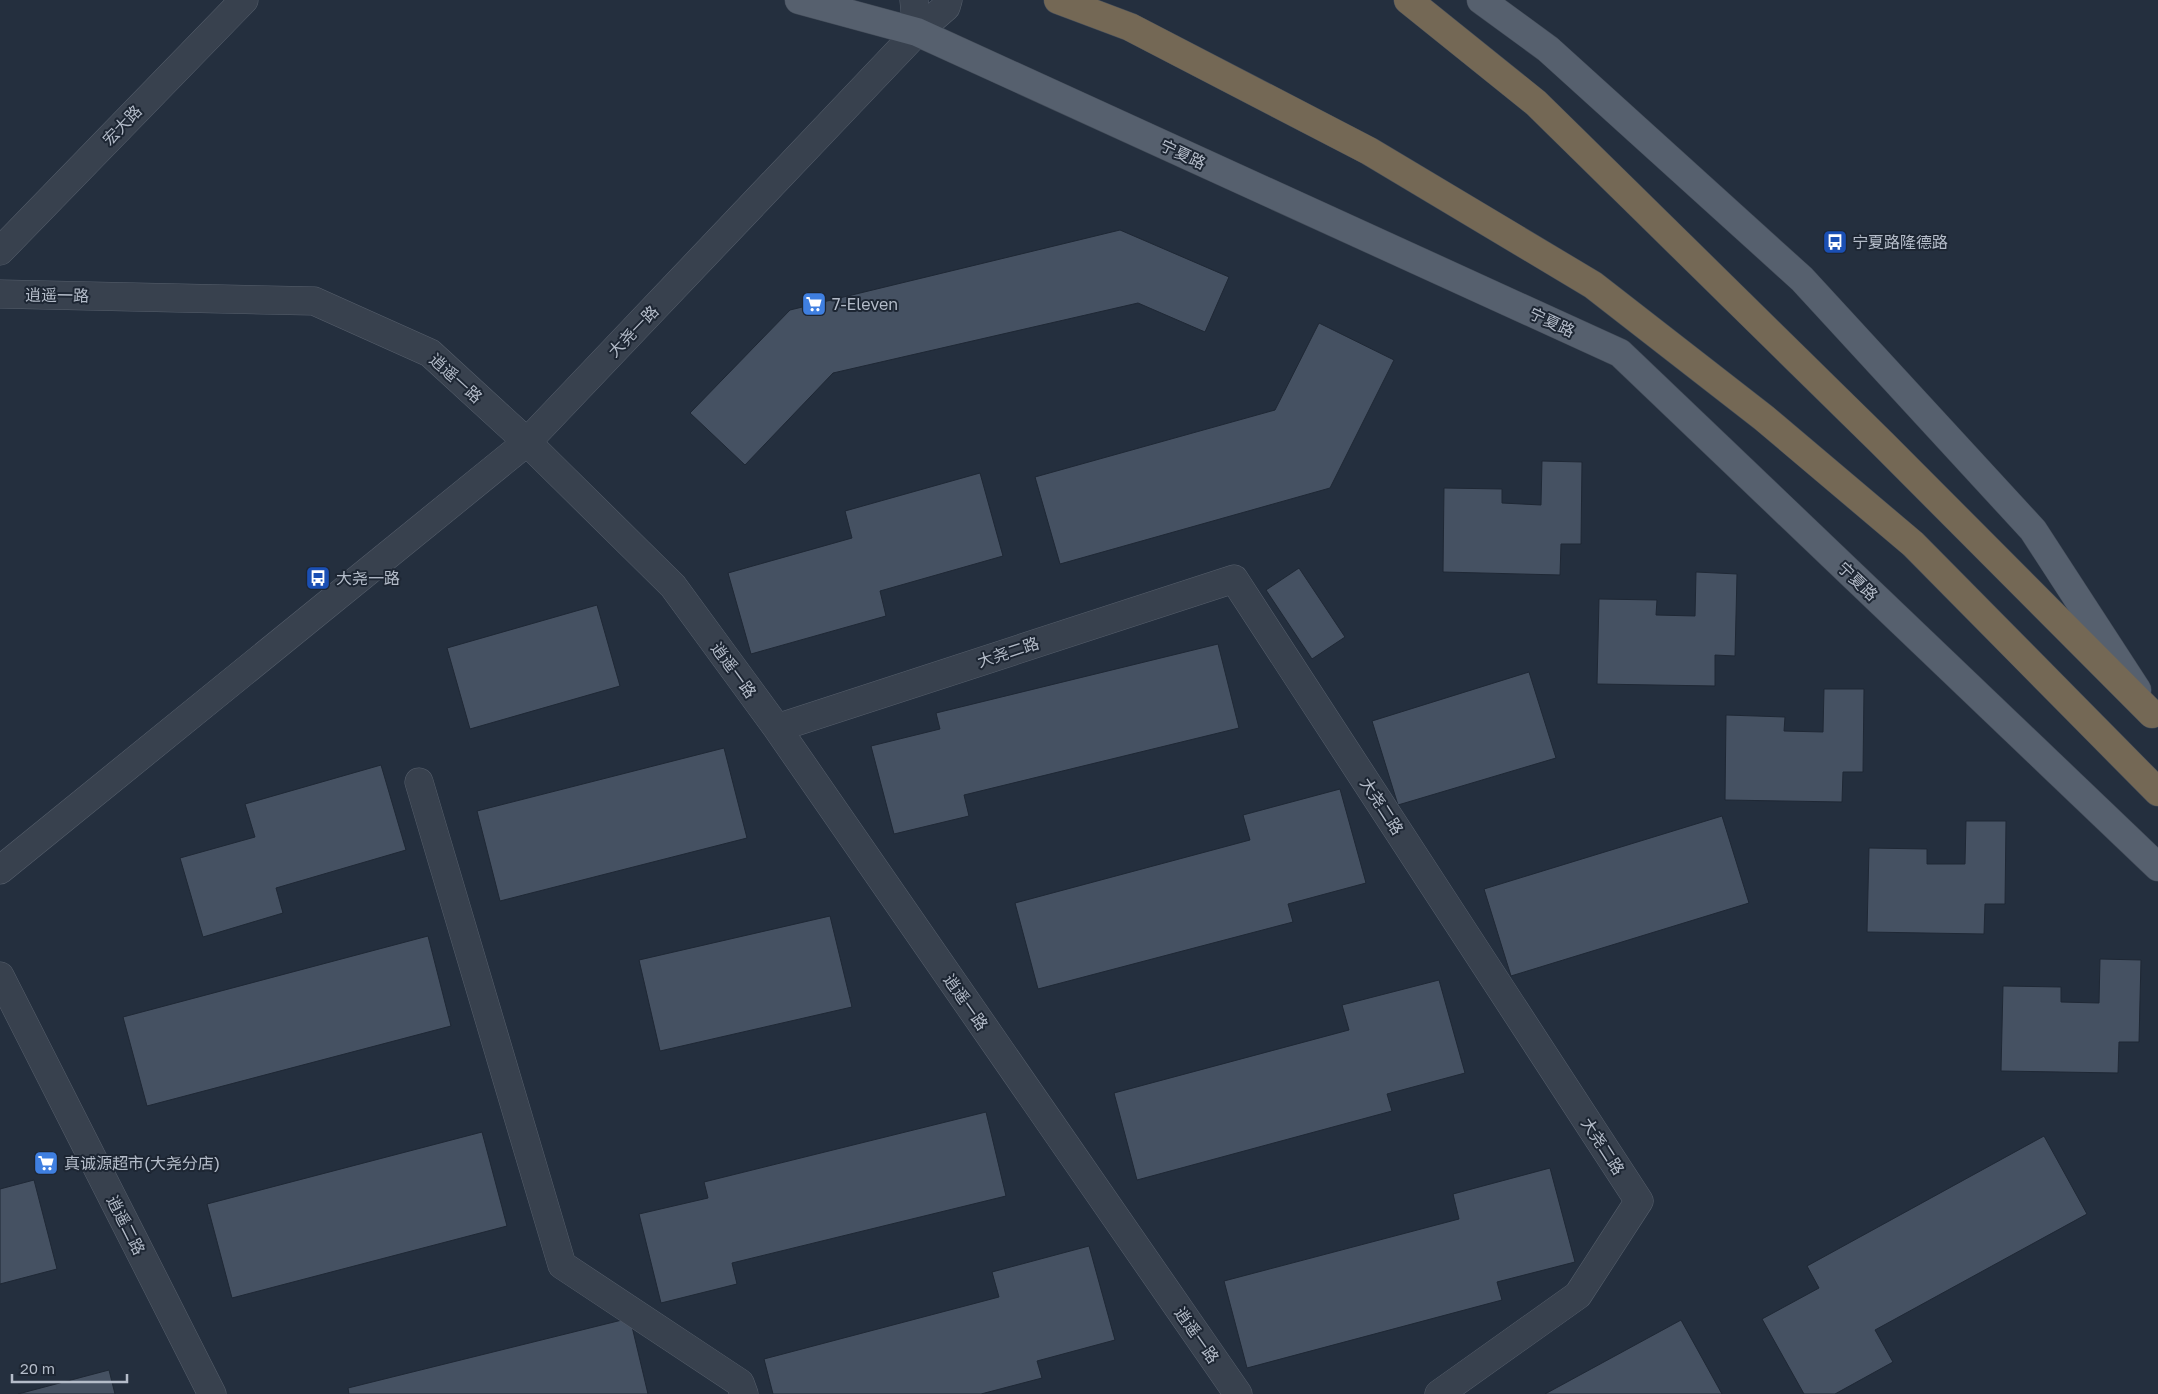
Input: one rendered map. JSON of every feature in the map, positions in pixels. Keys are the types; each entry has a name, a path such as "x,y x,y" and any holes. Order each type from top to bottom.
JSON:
{"highway":[{"path":"1058,0 1130,28 1369,151 1593,285 1764,418 1913,544 2158,792"},
{"path":"1408,0 1536,104 1882,443 2155,717"}],"main road":[{"name":"宁夏路","path":"799,0 916,32 1620,353 2158,867"},
{"path":"1481,0 1548,49 1802,279 2033,530 2155,717"}],"street":[{"name":"宏大路","path":"0,251 244,0"},
{"path":"914,0 916,32"},
{"name":"大尧一路","path":"0,870 527,442 916,32 946,7 948,0"},
{"path":"1499,0 1548,49"},
{"name":"逍遥一路","path":"0,294 314,301 430,353 527,442 673,586 776,728 1238,1394"},
{"name":"大尧二路","path":"776,728 1234,579 1639,1201 1578,1295 1439,1394"},
{"path":"419,782 562,1265 740,1383 744,1394"},
{"name":"逍遥二路","path":"0,976 212,1394"}],"building":[{"path":"1120,230 1229,277 1205,332 1138,303 833,373 745,465 690,413 790,310"},
{"path":"1319,323 1394,360 1330,488 1060,564 1035,477 1275,410"},
{"path":"1542,461 1582,462 1581,544 1561,544 1560,575 1443,572 1444,488 1502,489 1502,503 1541,505"},
{"path":"980,473 1003,556 880,591 886,616 751,654 728,573 852,538 845,511"},
{"path":"1299,568 1345,637 1312,659 1266,590"},
{"path":"1696,572 1737,574 1735,656 1715,655 1715,686 1597,684 1599,599 1657,600 1656,615 1695,616"},
{"path":"597,605 620,686 470,729 447,648"},
{"path":"1218,644 1239,728 964,795 969,816 894,834 871,746 940,729 936,713"},
{"path":"1529,672 1556,758 1398,805 1372,721"},
{"path":"1824,689 1864,689 1863,772 1843,772 1842,802 1725,800 1726,715 1785,717 1784,731 1823,732"},
{"path":"724,748 747,838 500,901 477,811"},
{"path":"381,765 406,850 276,888 283,913 203,937 180,858 255,837 245,804"},
{"path":"1340,789 1366,883 1288,904 1293,922 1038,989 1015,903 1250,840 1243,815"},
{"path":"1722,816 1749,903 1511,976 1484,889"},
{"path":"1966,821 2006,821 2005,904 1985,904 1984,934 1867,932 1869,848 1927,849 1927,864 1965,864"},
{"path":"830,916 852,1007 660,1051 639,960"},
{"path":"428,936 451,1026 147,1106 123,1017"},
{"path":"2100,959 2141,960 2139,1042 2119,1042 2118,1073 2001,1071 2003,986 2061,987 2061,1002 2099,1003"},
{"path":"1439,980 1465,1073 1387,1094 1392,1111 1137,1180 1114,1093 1349,1030 1342,1005"},
{"path":"986,1112 1006,1196 732,1263 737,1284 661,1303 639,1214 708,1198 704,1182"},
{"path":"482,1132 507,1226 232,1298 207,1204"},
{"path":"2044,1136 2087,1214 1875,1330 1893,1362 1835,1394 1804,1394 1762,1319 1819,1288 1807,1266"},
{"path":"1550,1168 1575,1262 1497,1282 1502,1300 1247,1368 1224,1281 1459,1219 1453,1194"},
{"path":"34,1180 57,1269 0,1284 0,1189"},
{"path":"1089,1246 1115,1340 1037,1361 1042,1378 981,1394 773,1394 764,1359 999,1297 992,1272"},
{"path":"630,1318 648,1394 349,1394 348,1388"},
{"path":"1681,1320 1722,1394 1545,1394"},
{"path":"109,1370 115,1394 18,1394"}],"place":[{"name":"宁夏路隆德路","path":"1835,242"},
{"name":"7-Eleven","path":"814,304"},
{"name":"大尧一路","path":"318,578"},
{"name":"真诚源超市(大尧分店)","path":"46,1163"}]}
